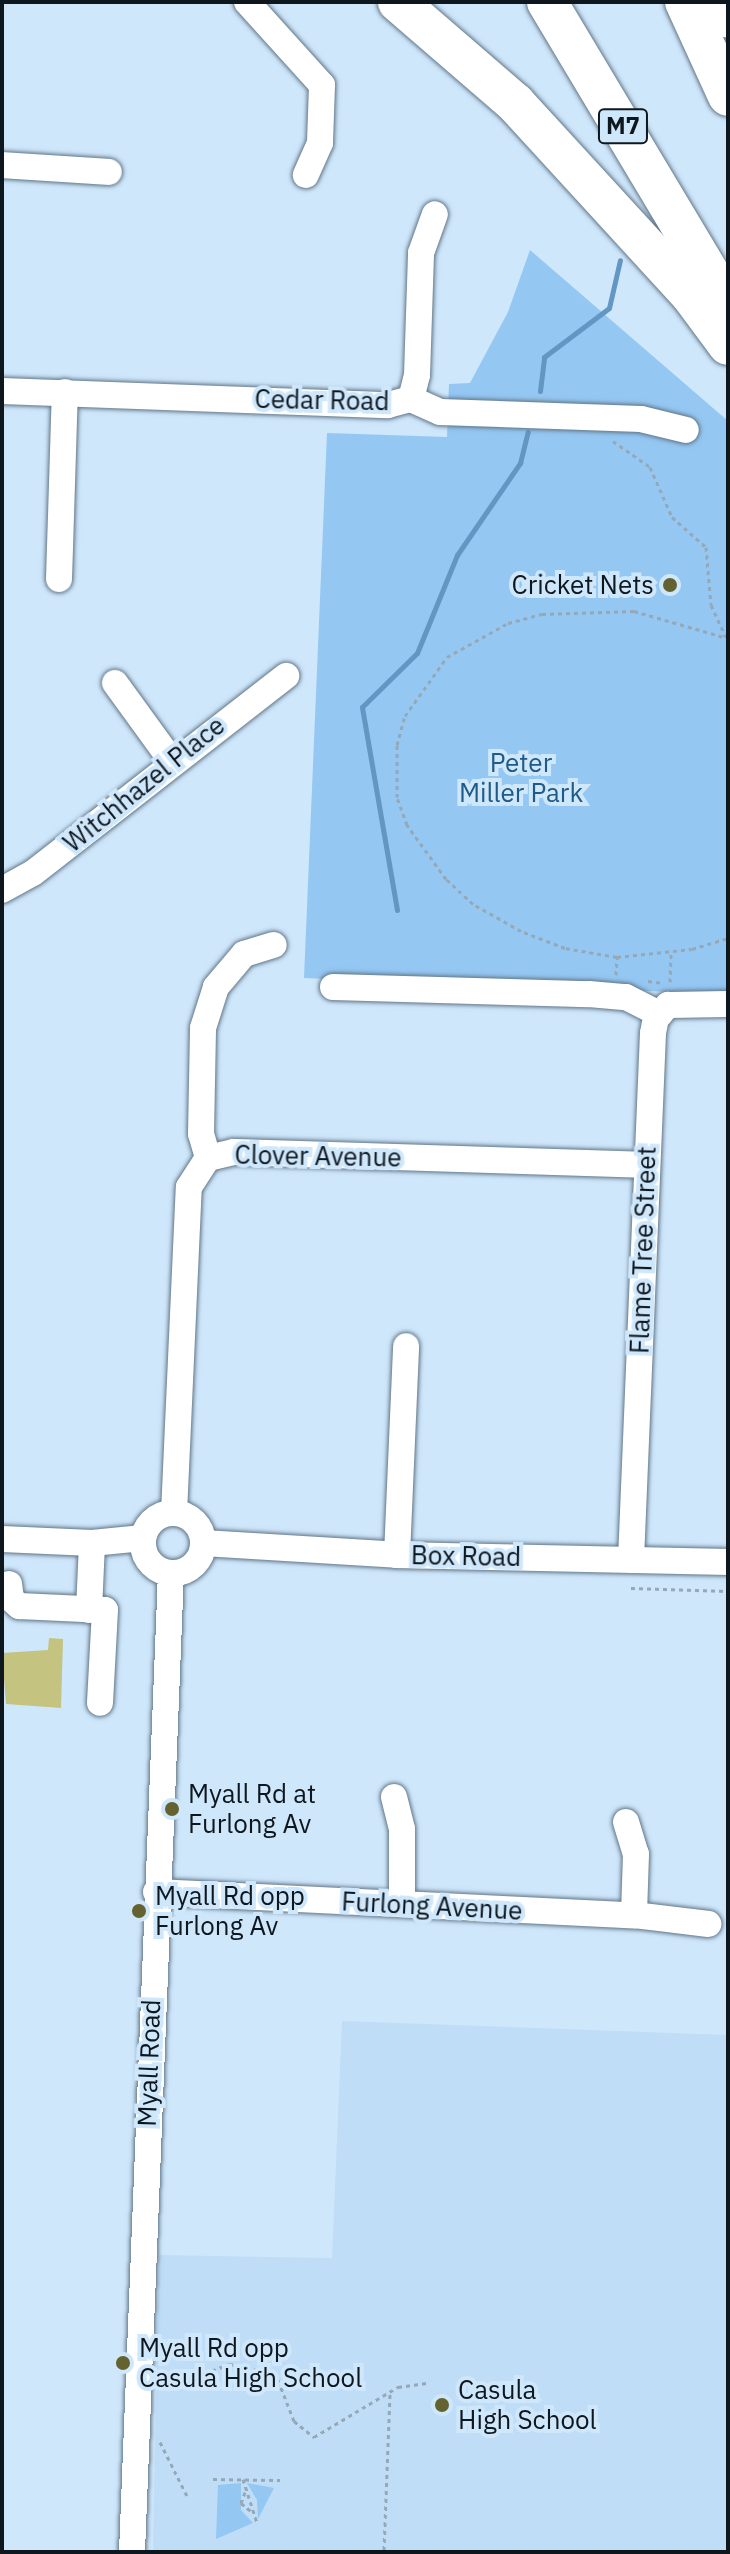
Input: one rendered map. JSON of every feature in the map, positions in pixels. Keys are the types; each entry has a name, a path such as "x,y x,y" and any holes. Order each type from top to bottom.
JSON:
{"highway":[{"path":"398,2 515,103 691,295 728,345"},
{"name":"M7","path":"547,2 728,305"},
{"path":"685,2 728,96"},
{"path":"721,2 728,18"}],"street":[{"path":"247,2 322,85 320,143 306,175"},
{"path":"2,165 109,172"},
{"path":"411,399 417,375 421,253 435,214"},
{"name":"Cedar Road","path":"2,391 388,405 411,399 448,413 641,419 686,430"},
{"path":"59,579 65,392"},
{"name":"Witchhazel Place","path":"2,890 33,873 171,760 286,676"},
{"path":"115,683 171,760"},
{"path":"208,1158 201,1134 203,1028 216,987 244,954 274,945"},
{"path":"333,987 589,994 728,1004"},
{"name":"Flame Tree Street","path":"631,1560 645,1165 653,1033 666,1001"},
{"name":"Clover Avenue","path":"174,1513 189,1187 208,1158 275,1153 645,1165"},
{"path":"397,1555 406,1346"},
{"path":"174,1513 197,1525 203,1543 197,1562 171,1574 146,1557 143,1538 153,1520 174,1513"},
{"path":"2,1539 92,1543 143,1538"},
{"path":"89,1610 92,1543"},
{"name":"Box Road","path":"203,1543 397,1555 728,1562"},
{"name":"Myall Road","path":"132,2552 171,1574"},
{"path":"9,1584 11,1599 19,1606 105,1610 100,1703"},
{"path":"394,1797 402,1829 402,1904"},
{"path":"626,1822 636,1854 634,1915"},
{"name":"Furlong Avenue","path":"156,1892 634,1915 708,1924"}],"path":[{"path":"610,439 650,467 672,517 706,547 711,605 728,640"},
{"path":"728,640 634,611 542,614 508,623 447,657 405,716 397,745 397,797 407,825 446,879 473,904 521,931 565,948 617,957 671,953 728,938"},
{"path":"666,1001 671,953"},
{"path":"617,957 615,978 629,980"},
{"path":"643,981 666,1001"},
{"path":"631,1588 728,1591"},
{"path":"197,2376 230,2364 270,2373 278,2380 294,2421 314,2437 390,2393 427,2383"},
{"path":"384,2550 390,2393"},
{"path":"160,2447 187,2496"},
{"path":"213,2479 280,2480"},
{"path":"243,2479 245,2492 241,2503 252,2512 257,2523"},
{"path":"245,2492 253,2498 252,2512"}],"shaded area":[{"name":"Casula High School","path":"342,2021 728,2035 728,2552 153,2552 159,2255 332,2258"}],"green space":[{"name":"Peter Miller Park","path":"530,250 728,421 728,994 304,978 327,433 447,437 449,384 470,383 508,312"},
{"path":"241,2483 241,2510 253,2523 216,2539 218,2485"},
{"path":"247,2483 274,2488 258,2519 257,2500"}],"building":[{"path":"49,1638 63,1639 61,1708 6,1704 2,1653 48,1650"}],"waterway":[{"path":"540,391 544,357 609,308 620,260"},
{"path":"397,910 362,707 417,653 457,555 520,463 528,432"}],"place":[{"name":"Cricket Nets","path":"670,585"},
{"name":"Myall Rd at Furlong Av","path":"172,1809"},
{"name":"Myall Rd opp Furlong Av","path":"139,1911"},
{"name":"Myall Rd opp Casula High School","path":"123,2363"},
{"name":"Casula High School","path":"442,2405"}]}
